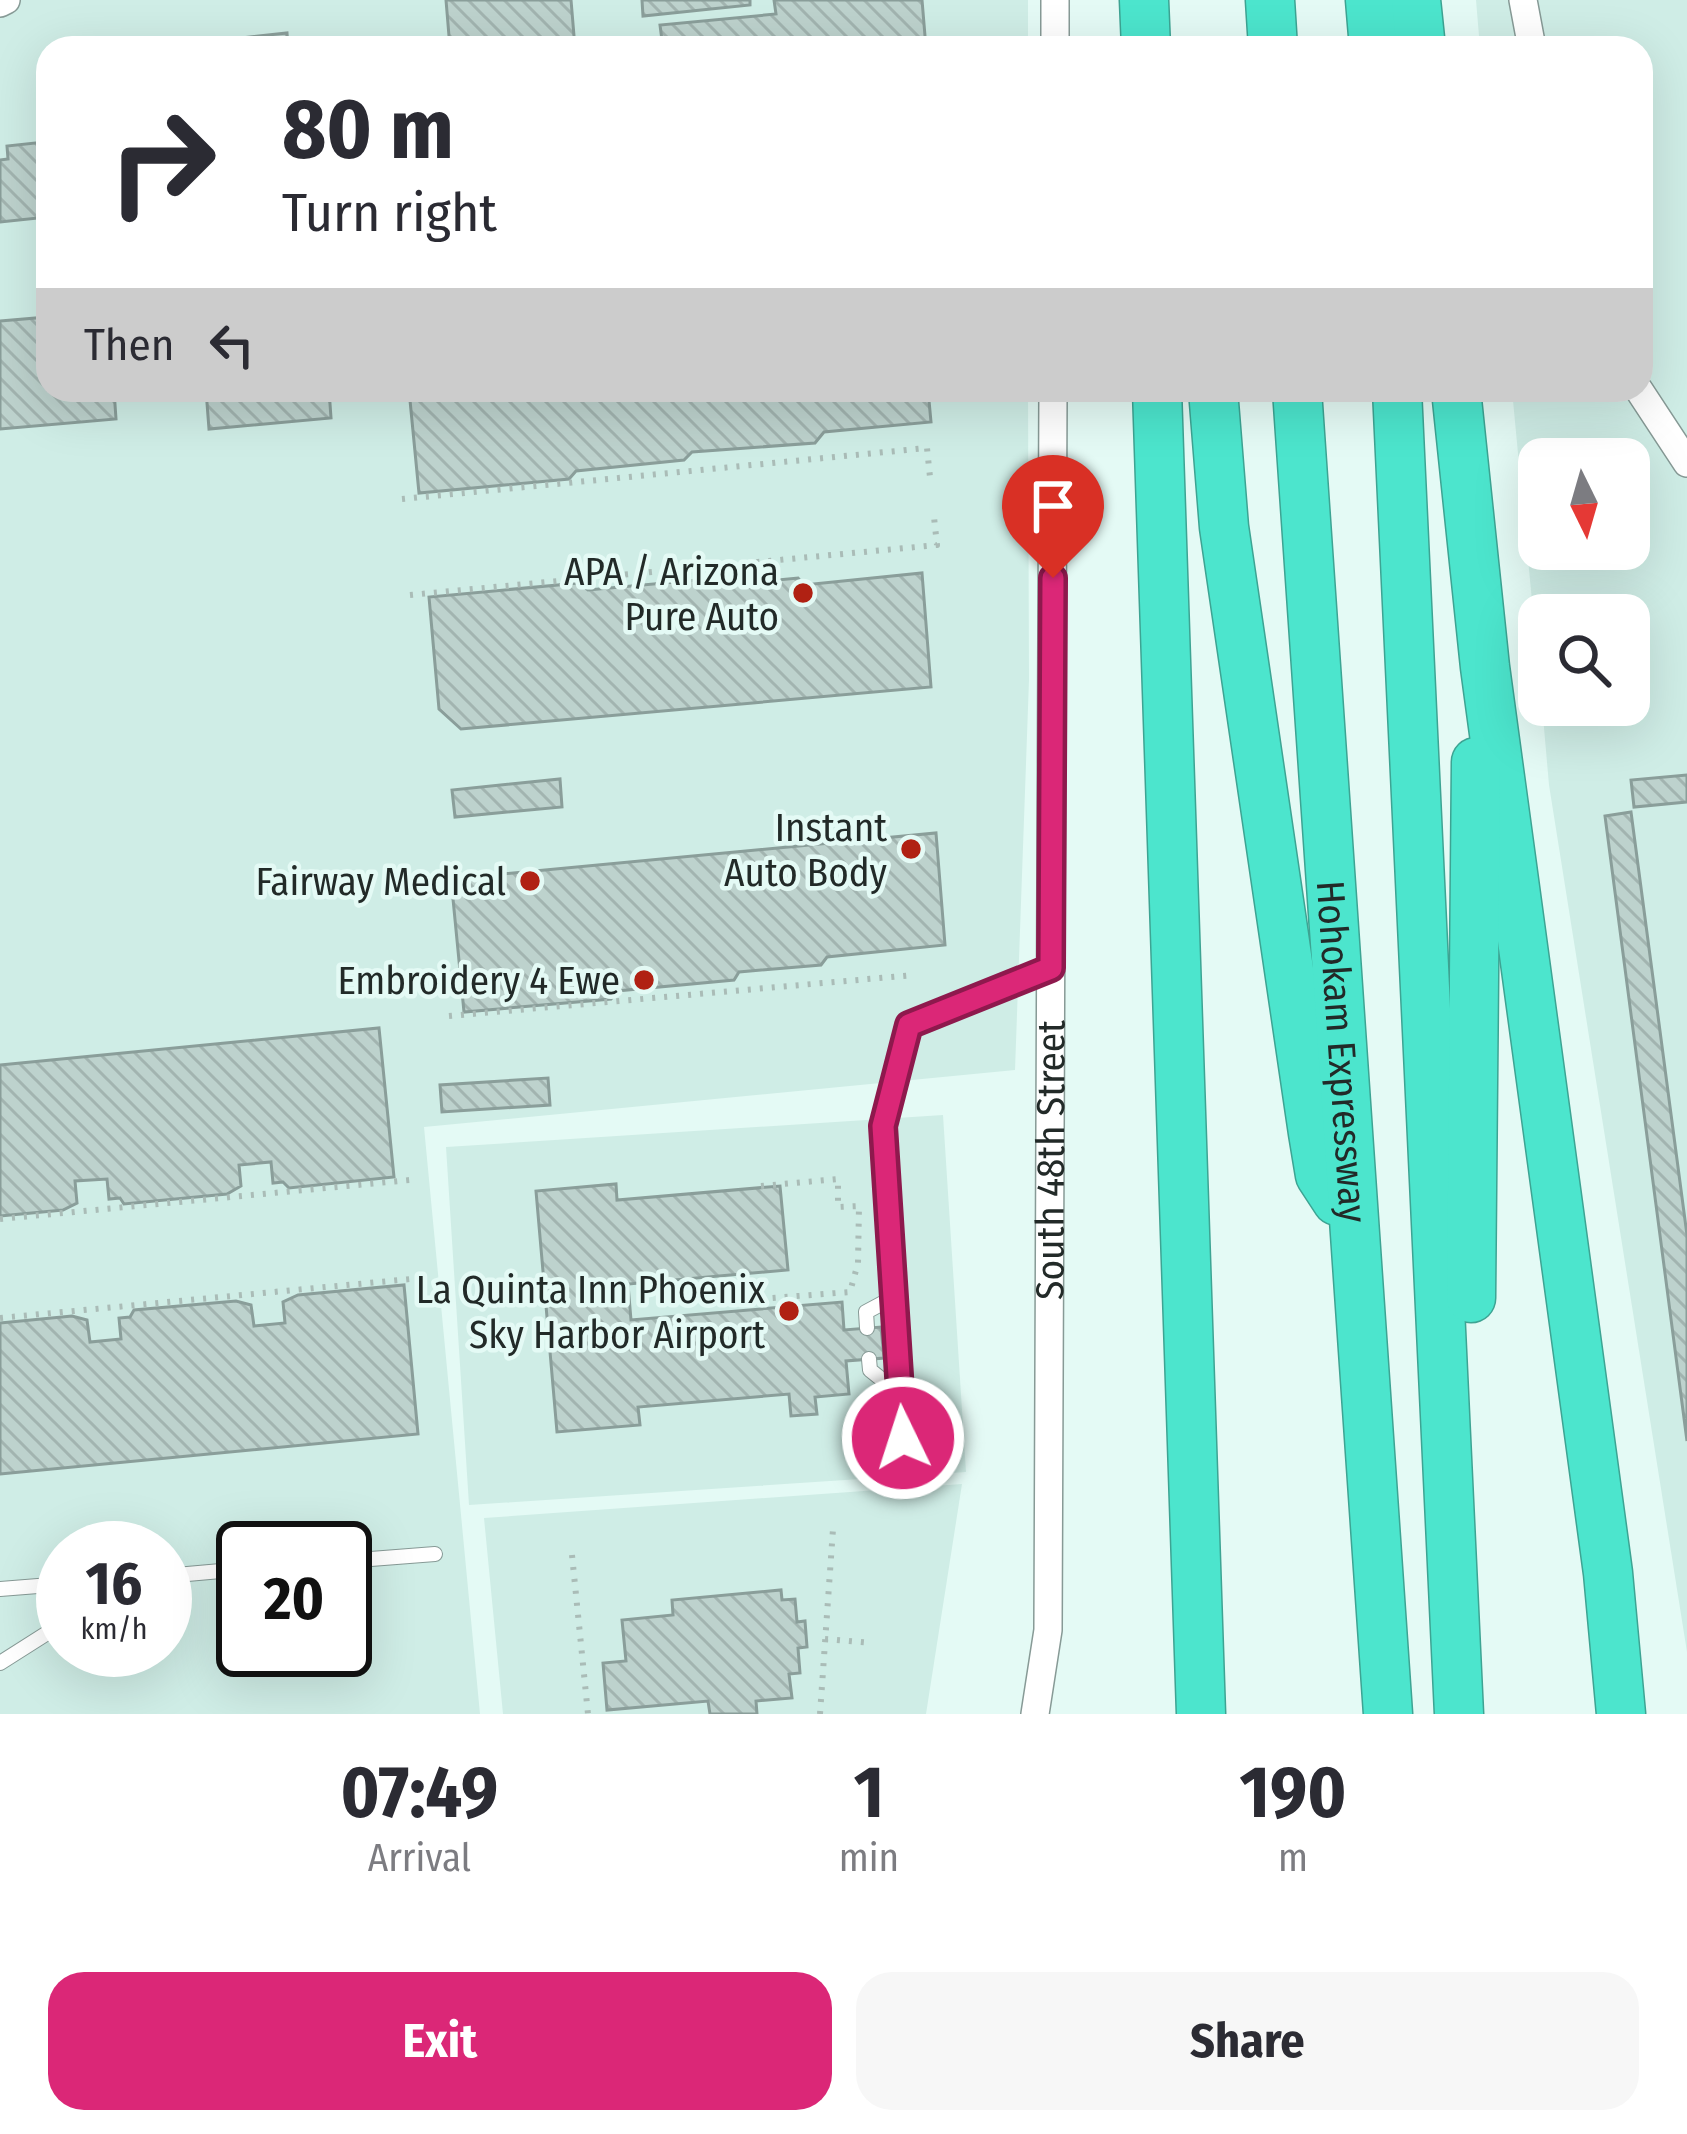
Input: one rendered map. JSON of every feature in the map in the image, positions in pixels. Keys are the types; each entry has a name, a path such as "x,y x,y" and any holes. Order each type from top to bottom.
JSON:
{"highway":[{"path":"1270,0 1272,36"},
{"path":"1370,0 1373,36"},
{"path":"1416,0 1420,36"},
{"path":"1156,402 1201,1714"},
{"path":"1214,402 1224,527 1316,1154 1320,1174 1354,1228"},
{"name":"Hohokam Expressway","path":"1298,402 1388,1714"},
{"path":"1398,402 1459,1714"},
{"path":"1457,402 1484,667 1608,1573 1621,1714"},
{"path":"1472,1714 1472,802 1484,667"},
{"path":"1608,1573 1645,1714"},
{"path":"1199,1617 1215,1714"}],"street":[{"path":"1055,0 1055,36"},
{"path":"1523,0 1530,36"},
{"name":"South 48th Street","path":"1035,1714 1048,1630 1054,402"},
{"path":"1647,402 1687,464"}],"lane":[{"path":"903,1438 883,1126 909,1025 1051,968"},
{"path":"867,1328 866,1312 894,1297"},
{"path":"869,1359 870,1370 900,1394"},
{"path":"372,1559 435,1554"},
{"path":"0,1589 36,1586"},
{"path":"0,1663 36,1640"}],"path":[{"path":"402,499 927,448 930,476"},
{"path":"410,595 937,545 934,517"},
{"path":"449,1016 914,975"},
{"path":"761,1186 838,1179 838,1207 859,1206 859,1263 850,1292 772,1298"},
{"path":"0,1219 410,1180"},
{"path":"0,1318 421,1278"},
{"path":"820,1714 833,1529"},
{"path":"572,1555 588,1714"},
{"path":"825,1639 872,1643"}],"shaded area":[{"path":"0,0 1028,0 1028,36 36,36 36,402 1028,402 1029,680 1015,1070 424,1127 480,1714 0,1714"},
{"path":"1476,0 1687,0 1687,1652 1549,785 1544,726 1650,726 1650,594 1531,594 1529,570 1650,570 1650,438 1518,438 1518,453 1513,402 1653,402 1653,36 1479,36"},
{"path":"943,1115 966,1472 469,1505 446,1147"},
{"path":"962,1484 926,1714 503,1714 484,1518"}],"building":[{"path":"446,0 571,0 574,36 449,36"},
{"path":"642,0 750,0 750,5 643,16"},
{"path":"774,0 922,0 925,36 661,36 660,25 776,14"},
{"path":"36,143 36,218 0,222 0,160 8,159 7,146"},
{"path":"36,318 36,402 115,402 116,419 0,429 0,321"},
{"path":"207,402 330,402 331,418 209,429"},
{"path":"410,402 929,402 931,422 824,432 815,443 692,452 684,460 576,471 569,479 419,493"},
{"path":"922,573 931,687 461,729 439,709 429,597 579,583 588,590 697,580 706,587 798,578 804,585"},
{"path":"1687,775 1687,802 1634,807 1631,780"},
{"path":"560,779 562,807 455,817 452,790"},
{"path":"1631,812 1687,1235 1687,1441 1605,816"},
{"path":"936,833 945,945 827,957 821,965 739,972 734,980 617,991 611,999 464,1012 453,899 471,877"},
{"path":"379,1028 394,1177 289,1188 283,1182 273,1183 271,1162 239,1165 241,1186 227,1194 124,1204 120,1198 109,1199 107,1179 75,1181 77,1203 63,1210 0,1216 0,1065"},
{"path":"548,1078 550,1105 442,1112 440,1085"},
{"name":"La Quinta Inn Phoenix Sky Harbor Airport","path":"616,1184 617,1200 780,1186 788,1270 628,1284 631,1320 842,1302 844,1330 881,1327 884,1358 846,1361 849,1394 815,1397 817,1414 791,1416 789,1394 638,1407 640,1425 557,1432 536,1191"},
{"path":"404,1285 418,1434 0,1474 0,1323 72,1316 87,1320 90,1342 121,1339 119,1318 130,1317 134,1310 236,1301 251,1305 254,1326 285,1323 283,1302 298,1295"},
{"path":"781,1590 782,1600 795,1599 797,1622 805,1621 807,1647 798,1648 800,1673 789,1674 792,1698 756,1701 757,1714 710,1714 708,1701 607,1710 603,1663 626,1661 622,1620 673,1615 672,1600"}],"place":[{"name":"APA / Arizona Pure Auto","path":"803,593"},
{"name":"Instant Auto Body","path":"911,849"},
{"name":"Fairway Medical","path":"530,881"},
{"name":"Embroidery 4 Ewe","path":"644,980"},
{"name":"La Quinta Inn Phoenix Sky Harbor Airport","path":"789,1311"}],"route":[{"path":"903,1438 883,1126 909,1025 1051,968 1053,578"}]}
